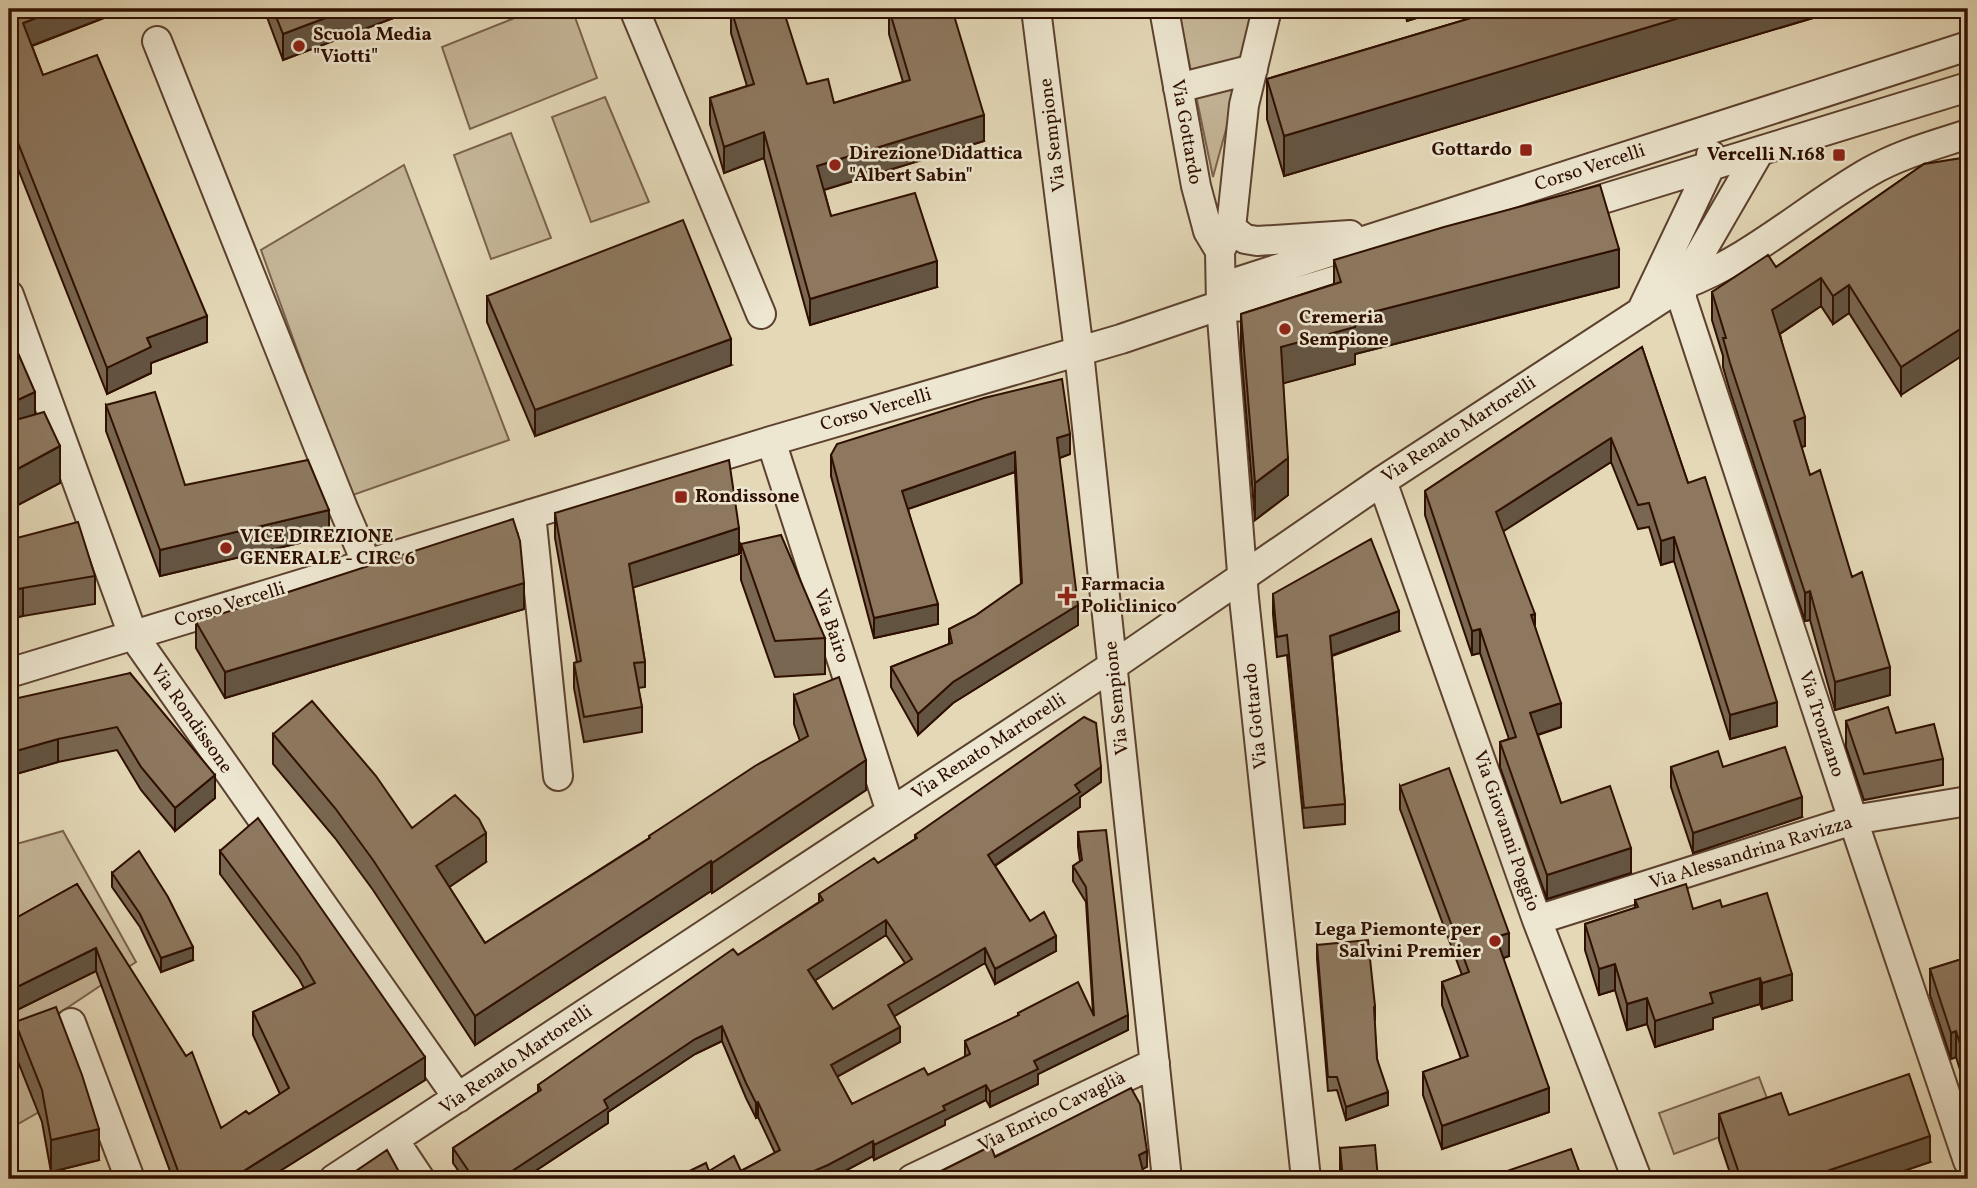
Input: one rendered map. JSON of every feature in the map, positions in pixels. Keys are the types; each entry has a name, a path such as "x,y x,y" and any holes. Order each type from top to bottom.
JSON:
{"street":[{"path":"634,9 761,314"},
{"name":"Via Sempione","path":"1036,9 1079,352 1167,1179"},
{"name":"Via Gottardo","path":"1164,9 1196,186 1208,231 1225,239"},
{"name":"Via Gottardo","path":"1267,9 1244,105 1225,239 1221,305 1242,577 1306,1179"},
{"path":"157,41 367,564"},
{"name":"Corso Vercelli","path":"1221,305 1240,281 1968,46"},
{"path":"1178,88 1253,69"},
{"name":"Corso Vercelli","path":"1548,216 1968,87"},
{"path":"1641,312 1710,167 1715,128"},
{"name":"Via Renato Martorelli","path":"334,1179 1114,665 1382,481 1682,285 1724,267 1873,169 1907,154 1968,134"},
{"name":"Via Renato Martorelli","path":"1682,285 1759,152"},
{"path":"1225,239 1257,241 1347,235 1372,239"},
{"name":"Corso Vercelli","path":"9,673 771,441 1026,365 1079,352 1221,305 1247,307 1391,263"},
{"name":"Via Tronzano","path":"1682,285 1686,313 1968,1161"},
{"name":"Via Rondissone","path":"9,295 133,635 458,1098"},
{"name":"Via Bairo","path":"771,441 891,812"},
{"name":"Via Giovanni Poggio","path":"1382,481 1537,920 1637,1179"},
{"path":"531,514 558,775"},
{"name":"Via Alessandrina Ravizza","path":"1537,920 1853,820 1968,801"},
{"path":"71,1023 130,1179"},
{"name":"Via Enrico Cavaglià","path":"912,1179 1154,1063"},
{"path":"394,1140 421,1179"}],"shaded area":[{"path":"537,9 572,9 597,78 470,129 442,47"},
{"path":"1178,9 1259,9 1213,177"},
{"path":"605,97 649,202 591,222 552,117"},
{"path":"511,133 551,238 491,259 454,155"},
{"path":"404,165 509,440 350,496 261,250"},
{"path":"63,831 136,962 34,1030 69,1095 9,1129 9,846"},
{"path":"1759,1077 1774,1117 1674,1154 1659,1113"}],"building":[{"path":"9,9 60,9 23,23 43,75 97,55 207,316 147,338 151,347 107,368 9,120"},
{"path":"273,9 349,9 283,34"},
{"name":"Direzione Didattica \"Albert Sabin\"","path":"731,9 783,9 807,84 828,79 834,103 910,80 889,9 952,9 984,115 817,166 831,216 915,193 937,261 810,299 764,132 724,147 710,98 754,84"},
{"path":"1501,9 1709,9 1284,136 1267,79"},
{"path":"1968,157 1968,324 1901,367 1849,285 1833,296 1821,278 1772,310 1805,417 1794,421 1810,475 1820,470 1852,577 1862,572 1890,667 1835,682 1810,591 1805,593 1730,363 1723,338 1726,338 1712,292 1768,255 1776,267 1924,164"},
{"path":"1600,185 1619,249 1353,317 1355,327 1281,347 1288,458 1255,483 1241,314 1341,282 1334,260"},
{"path":"683,220 731,339 535,410 487,296"},
{"path":"1642,347 1688,483 1705,477 1777,702 1730,715 1674,537 1661,541 1649,503 1638,505 1611,438 1496,512 1535,614 1531,615 1561,703 1530,713 1561,803 1610,786 1631,848 1547,875 1500,742 1516,737 1480,629 1472,631 1425,491"},
{"path":"9,350 11,357 18,353 35,392 9,404"},
{"path":"1062,379 1070,434 1057,438 1078,605 953,682 918,714 891,667 952,643 949,629 975,616 1022,583 1015,452 902,491 938,604 874,618 831,455 837,444 984,398"},
{"path":"155,392 185,485 308,460 329,510 160,550 106,405"},
{"path":"9,411 12,421 44,412 60,446 12,472 9,465"},
{"path":"729,460 739,528 629,564 645,662 634,663 642,707 584,717 574,663 581,661 555,513"},
{"path":"513,519 520,541 524,583 225,672 196,622"},
{"path":"78,522 95,576 9,591 9,540"},
{"path":"781,535 825,638 775,641 741,544"},
{"path":"1371,539 1399,611 1330,636 1345,804 1304,808 1287,635 1277,637 1273,594"},
{"path":"130,673 215,775 175,808 141,767 117,727 58,739 9,753 9,700"},
{"path":"839,677 866,760 475,1016 373,860 335,808 273,734 312,701 376,776 412,828 455,795 479,819 486,833 436,866 485,943 650,838 649,836 755,766 808,736 794,695"},
{"path":"1888,707 1896,733 1934,724 1943,759 1864,774 1846,721"},
{"path":"1084,717 1096,723 1101,767 1075,785 1080,792 988,855 1030,921 1044,912 1056,936 995,969 985,948 888,1005 900,1027 831,1065 852,1104 924,1068 928,1075 970,1054 965,1041 1078,982 1094,1016 1086,887 1073,866 1082,860 1078,832 1106,830 1128,1015 1034,1061 1038,1069 990,1092 986,1085 943,1106 945,1110 874,1145 873,1141 795,1179 673,1179 706,1163 709,1171 734,1156 741,1171 780,1150 758,1102 756,1103 746,1083 722,1026 695,1039 604,1100 608,1108 500,1179 474,1179 453,1148 541,1090 538,1085 733,949 738,955 823,900 819,894 874,858 878,863 917,838 915,835","holes":["886,920 912,959 833,1009 808,970"]},
{"path":"1785,747 1802,797 1693,833 1671,767 1718,751 1723,767"},
{"path":"1449,768 1509,933 1496,937 1549,1088 1442,1126 1423,1072 1468,1056 1442,982 1469,972 1400,786"},
{"path":"258,818 425,1057 231,1179 181,1179 96,948 9,991 9,922 77,884 186,1056 192,1052 221,1128 246,1111 249,1114 289,1088 253,1012 315,983 299,956 220,851"},
{"path":"1968,821 1968,864 1963,822"},
{"path":"139,851 168,897 193,947 161,958 140,914 112,873"},
{"path":"1686,884 1693,909 1720,900 1722,907 1767,893 1792,974 1762,983 1760,978 1710,993 1713,1003 1655,1021 1647,998 1627,1004 1615,964 1599,969 1585,924 1638,907 1635,900"},
{"path":"1368,940 1377,1059 1388,1092 1346,1107 1337,1077 1328,1077 1317,945"},
{"path":"1968,957 1968,1069 1956,1031 1951,1033 1930,969"},
{"path":"56,1007 99,1129 51,1140 42,1090 15,1022"},
{"path":"1909,1074 1930,1136 1809,1177 1810,1179 1741,1179 1719,1114 1781,1093 1789,1115"},
{"path":"1131,1088 1140,1104 1147,1151 1139,1155 1145,1179 1053,1179 1051,1175 1043,1179 925,1179 991,1146 995,1157"},
{"path":"1375,1145 1378,1179 1343,1179 1340,1148"},
{"path":"1571,1149 1582,1179 1484,1179"},
{"path":"387,1150 403,1179 344,1179"}],"place":[{"name":"Scuola Media \"Viotti\"","path":"299,46"},
{"name":"Gottardo","path":"1526,150"},
{"name":"Vercelli N.168","path":"1839,155"},
{"name":"Direzione Didattica \"Albert Sabin\"","path":"835,165"},
{"name":"Cremeria Sempione","path":"1285,329"},
{"name":"Rondissone","path":"681,497"},
{"name":"VICE DIREZIONE GENERALE - CIRC 6","path":"226,548"},
{"name":"Farmacia Policlinico","path":"1067,596"},
{"name":"Lega Piemonte per Salvini Premier","path":"1495,941"}]}
